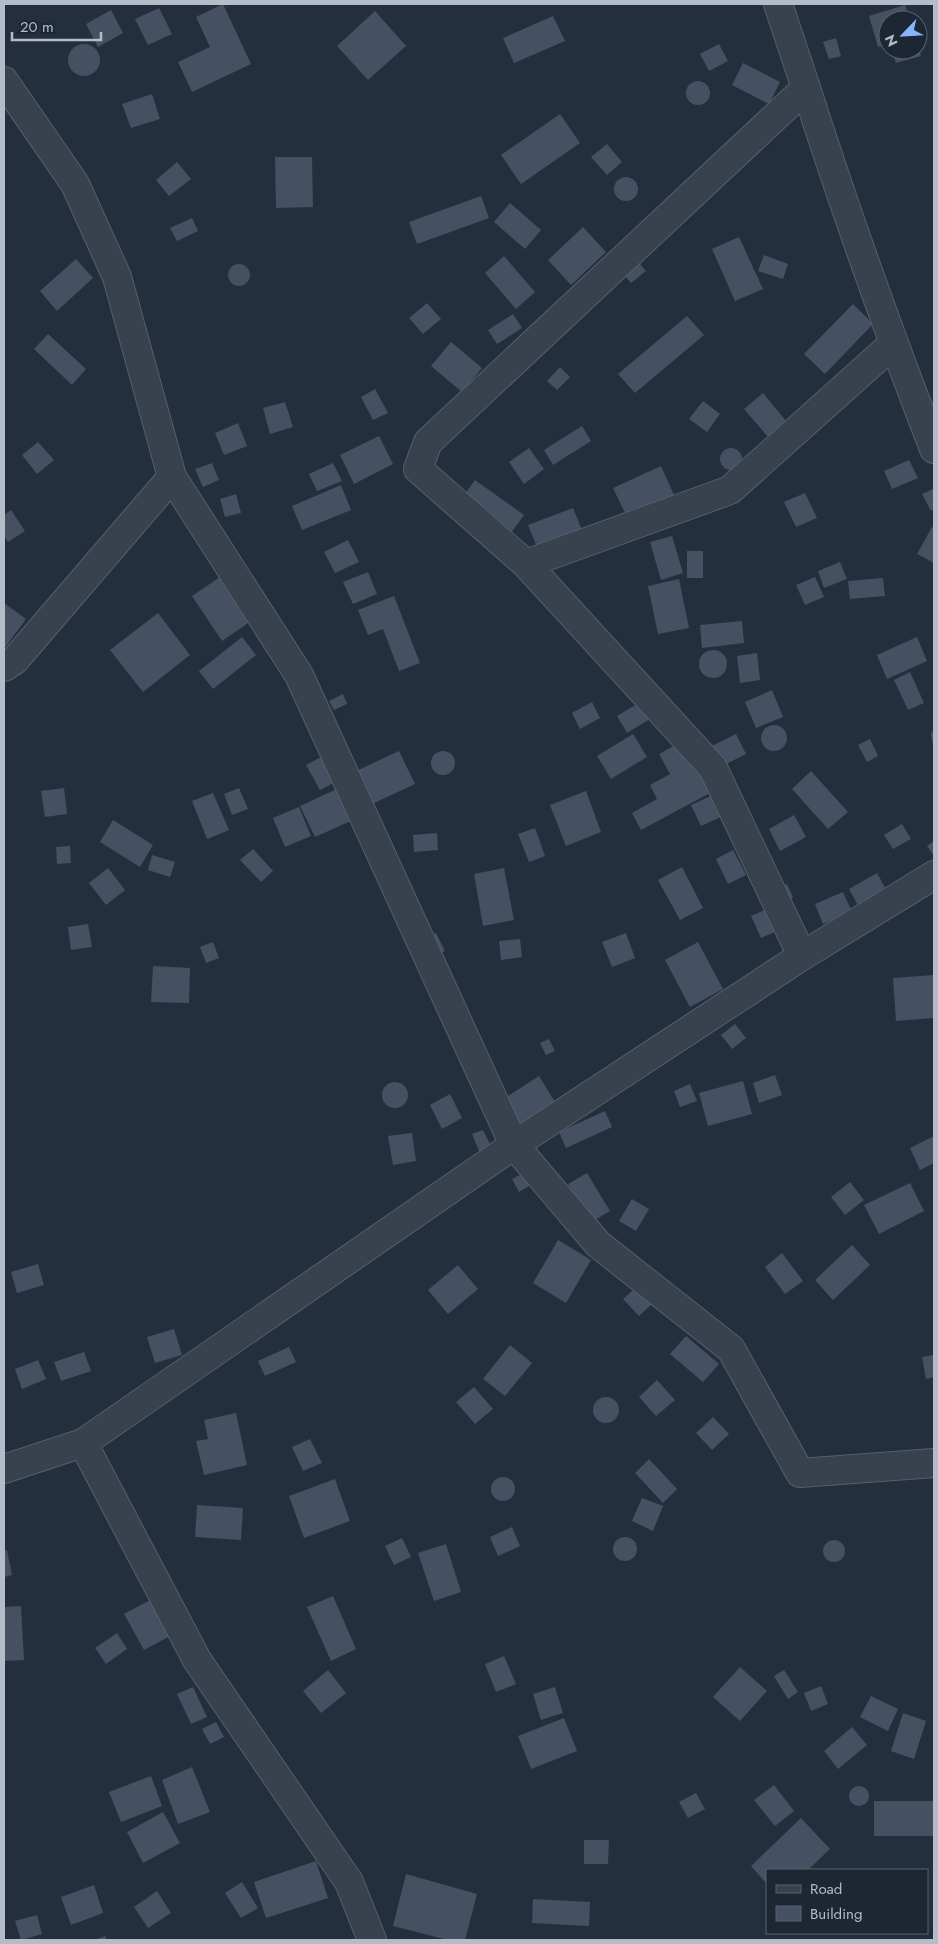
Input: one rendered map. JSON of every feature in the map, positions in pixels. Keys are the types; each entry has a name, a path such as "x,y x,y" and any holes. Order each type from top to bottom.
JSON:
{"street":[{"path":"778,4 840,194 893,344 934,449"},
{"path":"4,81 76,184 117,277 172,477 299,675 514,1145 598,1244 731,1349 800,1473 934,1463"},
{"path":"802,956 713,768 526,564 418,468 428,442 806,88"},
{"path":"526,564 730,490 893,344"},
{"path":"4,667 15,660 172,477"},
{"path":"4,1469 82,1443 514,1145 802,956 934,875"},
{"path":"82,1443 197,1660 349,1882 372,1940"}],"building":[{"path":"223,4 251,64 192,92 178,62 210,47 196,17"},
{"path":"905,5 907,10 889,10"},
{"path":"159,8 172,34 148,45 135,19"},
{"path":"111,10 123,33 98,47 86,24"},
{"path":"375,11 406,46 368,80 337,46"},
{"path":"878,13 878,47 869,16"},
{"path":"553,16 565,41 514,63 503,38"},
{"path":"836,38 841,56 829,59 823,42"},
{"path":"84,44 95,49 100,60 95,71 84,76 73,71 68,60 73,49"},
{"path":"719,44 728,61 709,71 700,54"},
{"path":"895,60 907,60 896,63"},
{"path":"743,63 780,82 769,104 732,85"},
{"path":"698,81 703,82 709,88 709,98 703,104 698,105 693,104 687,98 686,93 687,88 693,82"},
{"path":"152,94 160,119 131,128 122,104"},
{"path":"560,114 580,143 521,184 501,155"},
{"path":"607,144 622,162 607,175 591,157"},
{"path":"275,157 312,157 313,207 276,208"},
{"path":"177,162 191,179 169,196 156,180"},
{"path":"626,177 634,181 638,189 634,197 626,201 618,197 614,189 618,181"},
{"path":"481,196 489,218 417,244 409,222"},
{"path":"510,203 541,230 525,249 494,222"},
{"path":"192,218 198,231 177,241 170,228"},
{"path":"583,227 606,252 571,285 548,260"},
{"path":"739,237 763,289 735,301 712,249"},
{"path":"764,255 788,264 783,279 758,271"},
{"path":"504,256 535,292 516,309 485,273"},
{"path":"634,257 646,271 631,283 619,269"},
{"path":"76,259 93,278 57,311 40,291"},
{"path":"239,264 247,267 250,275 247,283 239,286 231,283 228,275 231,267"},
{"path":"427,303 441,319 423,334 409,318"},
{"path":"853,304 873,324 825,374 804,354"},
{"path":"513,314 522,328 497,344 488,330"},
{"path":"687,316 704,335 635,393 618,374"},
{"path":"48,334 86,369 72,385 34,349"},
{"path":"451,342 482,368 462,392 431,366"},
{"path":"560,367 570,377 557,390 547,381"},
{"path":"375,389 388,413 373,420 361,397"},
{"path":"763,393 787,422 769,438 744,409"},
{"path":"703,401 720,414 707,432 689,419"},
{"path":"285,402 293,427 270,434 263,408"},
{"path":"238,423 247,446 224,455 215,433"},
{"path":"582,426 591,441 553,465 544,450"},
{"path":"379,436 393,464 354,484 340,455"},
{"path":"38,442 54,460 37,474 22,455"},
{"path":"529,448 544,469 524,484 509,462"},
{"path":"731,448 739,451 742,459 739,467 731,470 723,467 720,459 723,451"},
{"path":"909,460 918,478 892,489 884,471"},
{"path":"212,463 219,480 203,487 195,469"},
{"path":"333,463 342,481 317,491 309,474"},
{"path":"661,466 674,495 627,517 613,488"},
{"path":"475,480 524,515 511,533 462,498"},
{"path":"341,485 351,510 302,530 292,506"},
{"path":"933,489 934,509 931,511 922,494"},
{"path":"805,493 817,518 796,527 784,502"},
{"path":"236,494 241,513 225,517 220,499"},
{"path":"573,508 582,530 537,547 528,525"},
{"path":"11,510 25,531 8,542 4,536 4,515"},
{"path":"932,527 934,528 934,563 917,554"},
{"path":"672,536 683,573 661,580 650,542"},
{"path":"348,540 359,562 335,573 324,552"},
{"path":"687,551 703,551 703,578 687,578"},
{"path":"840,562 847,579 824,588 818,571"},
{"path":"368,572 377,594 353,604 343,582"},
{"path":"220,577 251,621 222,641 192,596"},
{"path":"815,577 824,597 805,605 796,585"},
{"path":"883,578 885,596 850,599 848,581"},
{"path":"679,579 689,628 658,634 648,586"},
{"path":"394,596 420,663 399,671 383,629 368,635 358,610"},
{"path":"4,603 26,619 4,649"},
{"path":"158,613 190,655 143,692 110,650"},
{"path":"742,621 744,643 702,648 700,625"},
{"path":"242,637 256,655 213,689 199,671"},
{"path":"917,637 927,661 887,679 877,655"},
{"path":"713,650 723,654 727,664 723,674 713,678 703,674 699,664 703,654"},
{"path":"757,653 760,680 740,683 737,656"},
{"path":"910,672 924,703 908,710 894,680"},
{"path":"772,690 783,717 756,728 745,702"},
{"path":"343,694 347,704 334,710 329,701"},
{"path":"644,700 653,717 627,733 617,716"},
{"path":"592,702 600,718 580,729 572,713"},
{"path":"774,725 783,729 787,738 783,747 774,751 765,747 761,738 765,729"},
{"path":"934,729 934,745 933,745 931,734"},
{"path":"633,734 647,757 611,779 597,756"},
{"path":"736,734 746,754 718,768 708,748"},
{"path":"870,739 878,756 867,762 858,745"},
{"path":"683,741 710,793 641,830 632,813 657,799 650,785 670,774 659,754"},
{"path":"399,751 415,784 370,805 354,772"},
{"path":"443,751 451,755 455,763 451,771 443,775 435,771 431,763 435,755"},
{"path":"323,756 337,781 320,790 306,765"},
{"path":"811,771 848,812 828,829 792,789"},
{"path":"64,788 67,814 45,817 41,791"},
{"path":"239,788 248,809 232,815 224,794"},
{"path":"339,788 353,820 315,837 300,806"},
{"path":"586,791 601,832 566,846 550,805"},
{"path":"213,793 229,830 207,839 192,801"},
{"path":"711,796 721,817 701,826 691,805"},
{"path":"299,807 311,836 285,847 273,818"},
{"path":"794,815 806,837 780,851 769,829"},
{"path":"113,820 153,845 140,867 100,842"},
{"path":"902,824 911,839 893,849 884,835"},
{"path":"535,828 545,856 529,862 518,834"},
{"path":"437,833 438,850 414,852 413,835"},
{"path":"934,841 934,856 927,846"},
{"path":"70,846 71,863 57,864 56,847"},
{"path":"253,849 273,871 261,882 240,860"},
{"path":"733,850 746,875 728,884 716,859"},
{"path":"152,855 175,862 170,877 148,870"},
{"path":"682,867 703,908 680,920 658,880"},
{"path":"108,868 125,890 106,905 89,883"},
{"path":"504,868 514,920 483,926 474,874"},
{"path":"877,873 888,893 860,909 849,889"},
{"path":"787,884 793,897 780,904 774,891"},
{"path":"843,892 852,912 823,924 815,904"},
{"path":"767,909 777,931 761,938 751,916"},
{"path":"88,924 92,947 71,950 68,927"},
{"path":"436,933 445,951 433,957 424,939"},
{"path":"626,933 635,958 612,967 602,942"},
{"path":"520,939 522,957 501,960 499,941"},
{"path":"213,942 219,958 206,963 200,947"},
{"path":"698,942 723,989 690,1007 665,960"},
{"path":"153,966 190,968 189,1003 151,1002"},
{"path":"934,975 934,1018 896,1021 893,978"},
{"path":"735,1024 746,1038 732,1049 721,1035"},
{"path":"549,1039 555,1051 546,1055 540,1043"},
{"path":"775,1075 782,1095 759,1103 753,1083"},
{"path":"539,1076 558,1107 520,1130 502,1100"},
{"path":"743,1081 752,1114 708,1126 699,1093"},
{"path":"395,1082 404,1086 408,1095 404,1104 395,1108 386,1104 382,1095 386,1086"},
{"path":"690,1084 697,1101 680,1107 674,1091"},
{"path":"450,1094 462,1118 442,1129 430,1105"},
{"path":"605,1111 612,1127 566,1148 559,1132"},
{"path":"483,1130 491,1146 479,1151 472,1134"},
{"path":"412,1133 416,1161 393,1165 388,1136"},
{"path":"934,1136 934,1163 920,1170 910,1148"},
{"path":"528,1171 534,1183 519,1192 512,1179"},
{"path":"587,1173 610,1211 590,1223 568,1184"},
{"path":"850,1182 864,1200 845,1215 831,1197"},
{"path":"910,1183 924,1211 879,1234 864,1205"},
{"path":"632,1199 649,1209 636,1231 619,1221"},
{"path":"558,1240 591,1260 566,1303 533,1283"},
{"path":"852,1245 870,1265 833,1300 815,1280"},
{"path":"782,1253 803,1281 785,1294 765,1267"},
{"path":"38,1264 44,1285 17,1293 11,1272"},
{"path":"458,1265 478,1289 448,1314 428,1290"},
{"path":"640,1284 655,1301 639,1316 623,1299"},
{"path":"174,1329 182,1355 155,1363 147,1337"},
{"path":"686,1336 719,1364 703,1382 670,1354"},
{"path":"510,1345 532,1363 505,1396 483,1379"},
{"path":"289,1347 296,1362 265,1376 258,1361"},
{"path":"84,1352 91,1371 61,1381 54,1362"},
{"path":"934,1355 934,1377 926,1379 922,1357"},
{"path":"38,1360 46,1379 22,1389 15,1369"},
{"path":"657,1380 675,1400 656,1416 639,1397"},
{"path":"474,1387 493,1409 475,1424 456,1402"},
{"path":"606,1397 615,1401 619,1410 615,1419 606,1423 597,1419 593,1410 597,1401"},
{"path":"236,1413 247,1465 204,1475 196,1441 208,1439 204,1420"},
{"path":"713,1417 729,1434 712,1450 696,1433"},
{"path":"310,1439 322,1463 303,1471 292,1447"},
{"path":"649,1459 677,1489 663,1503 635,1473"},
{"path":"503,1477 511,1481 515,1489 511,1497 503,1501 495,1497 491,1489 495,1481"},
{"path":"335,1479 350,1521 304,1538 289,1496"},
{"path":"642,1498 663,1506 653,1531 632,1521"},
{"path":"197,1505 243,1508 241,1540 195,1537"},
{"path":"512,1527 520,1546 498,1556 490,1537"},
{"path":"620,1537 630,1537 637,1544 637,1554 630,1561 620,1561 613,1554 613,1544"},
{"path":"402,1538 411,1557 394,1565 385,1546"},
{"path":"834,1540 842,1543 845,1551 842,1559 834,1562 826,1559 823,1551 826,1543"},
{"path":"446,1544 461,1592 434,1601 418,1553"},
{"path":"7,1550 12,1575 4,1577 4,1551"},
{"path":"333,1596 356,1649 331,1661 307,1607"},
{"path":"154,1598 174,1634 144,1650 124,1614"},
{"path":"21,1606 24,1660 4,1661 4,1607"},
{"path":"117,1633 127,1649 106,1664 95,1648"},
{"path":"504,1656 516,1684 496,1692 485,1664"},
{"path":"740,1667 767,1691 740,1721 713,1697"},
{"path":"328,1670 346,1693 321,1713 303,1691"},
{"path":"784,1670 798,1692 788,1699 774,1676"},
{"path":"821,1686 828,1704 811,1711 804,1693"},
{"path":"193,1687 207,1717 191,1724 177,1694"},
{"path":"555,1687 563,1713 541,1720 533,1694"},
{"path":"871,1696 898,1709 888,1731 860,1717"},
{"path":"903,1713 926,1721 914,1759 891,1751"},
{"path":"564,1718 577,1751 531,1769 518,1736"},
{"path":"216,1722 224,1737 210,1744 202,1729"},
{"path":"852,1727 867,1745 838,1769 824,1751"},
{"path":"192,1767 210,1812 178,1824 162,1780"},
{"path":"151,1776 162,1806 121,1822 109,1792"},
{"path":"774,1785 794,1811 775,1826 754,1800"},
{"path":"859,1786 866,1789 869,1796 866,1803 859,1806 852,1803 849,1796 852,1789"},
{"path":"696,1793 705,1809 688,1818 679,1802"},
{"path":"874,1801 934,1801 934,1836 874,1836"},
{"path":"163,1812 180,1843 143,1863 127,1832"},
{"path":"801,1818 830,1849 809,1869 766,1869 766,1883 751,1866"},
{"path":"584,1840 609,1840 608,1864 584,1864"},
{"path":"316,1861 328,1898 266,1918 254,1882"},
{"path":"406,1874 477,1894 465,1940 448,1940 393,1926"},
{"path":"242,1882 258,1908 241,1918 225,1893"},
{"path":"94,1885 103,1913 71,1925 61,1897"},
{"path":"157,1891 171,1913 148,1928 134,1907"},
{"path":"533,1899 590,1902 589,1926 532,1923"},
{"path":"37,1915 42,1934 21,1940 15,1921"},
{"path":"105,1936 107,1940 95,1940"}]}
